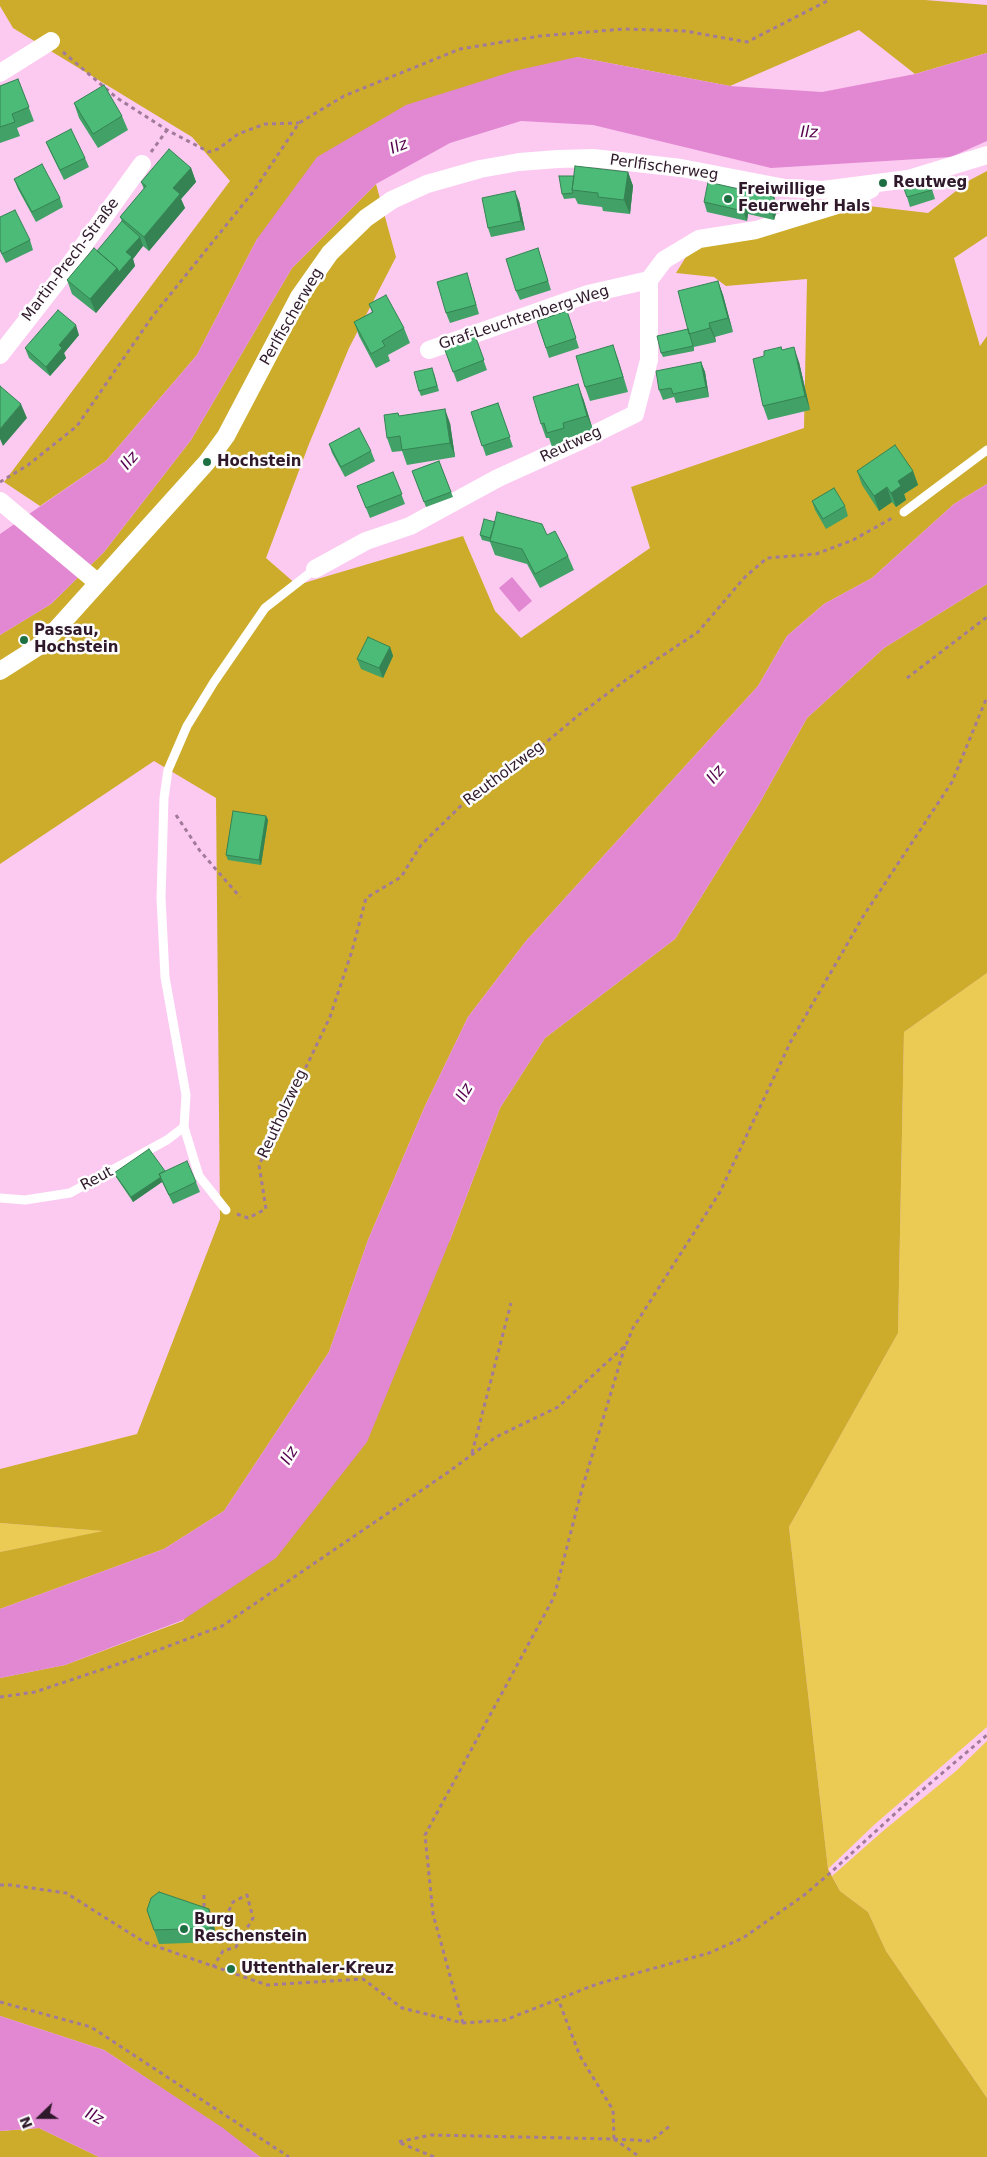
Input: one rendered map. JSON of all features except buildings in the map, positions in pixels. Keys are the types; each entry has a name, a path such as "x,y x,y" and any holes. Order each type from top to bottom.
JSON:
{"street":[{"path":"0,74 51,42"},
{"name":"Perlfischerweg","path":"0,671 44,643 91,578 154,522 207,462 226,436 299,298 330,253 366,218 392,200 427,184 480,169 558,158 593,158 681,168 785,188 823,190 908,179 987,155"},
{"name":"Martin-Prech-Straße","path":"0,355 60,278 142,164"},
{"path":"649,280 664,260 699,239 756,230 818,212 844,203 882,183"},
{"name":"Graf-Leuchtenberg-Weg","path":"429,350 588,294 649,280"},
{"name":"Reutweg","path":"315,568 366,541 410,526 498,478 634,414 649,360 649,280"},
{"path":"1,501 91,578"}],"lane":[{"path":"904,512 987,450"},
{"path":"226,1210 200,1176 184,1127 186,1095 165,977 161,898 164,798 168,770 179,744 187,726 214,682 265,608 315,568"},
{"name":"Reut","path":"0,1198 25,1200 70,1193 167,1140 184,1127"}],"path":[{"path":"0,482 28,465 76,426 152,317 253,192 299,123 344,96 460,49 540,36 624,29 685,31 747,42 829,0"},
{"path":"51,42 117,98 168,130 209,152 218,150 238,134 265,124 299,123"},
{"path":"142,164 168,130"},
{"name":"Reutholzweg","path":"226,1210 248,1218 266,1209 259,1165 330,1017 352,951 366,898 401,877 421,845 475,792 526,759 580,714 627,679 698,632 745,577 767,558 816,554 853,540 904,512"},
{"path":"907,678 987,617"},
{"path":"463,2023 433,1914 424,1836 554,1597 582,1489 626,1345 633,1328 720,1192 791,1042 854,932 952,782 987,697"},
{"path":"164,798 200,850 240,897"},
{"path":"472,1454 511,1303"},
{"path":"0,1697 35,1692 142,1656 222,1626 496,1437 558,1407 626,1345"},
{"path":"0,1885 66,1893 144,1942 267,1985 363,1979 402,2008 463,2023 505,2020 597,1984 709,1953 743,1938 803,1896 830,1874 900,1809 987,1735"},
{"path":"204,1896 204,1906 221,1927 232,1902 247,1895 253,1918 236,1947 223,1950 213,1967"},
{"path":"558,2000 580,2056 613,2110 614,2139"},
{"path":"0,2002 92,2028 289,2157"},
{"path":"434,2157 398,2142 431,2135 651,2141 671,2125"},
{"path":"614,2139 640,2157"}],"shaded area":[{"path":"0,0 925,0 987,5 987,53 915,74 859,30 730,86 577,57 257,239 197,355 106,461 40,506 4,482 230,181 192,137 13,28 0,6"},
{"path":"987,171 987,236 954,258 980,346 987,336 987,484 954,504 872,578 824,604 787,636 758,686 526,941 468,1017 425,1106 368,1240 329,1352 224,1511 164,1549 0,1609 0,1552 103,1531 0,1523 0,1469 137,1434 220,1219 216,798 154,761 0,864 0,635 51,604 104,552 191,440 292,268 376,184 396,257 349,348 309,444 266,558 297,585 463,536 495,611 521,638 650,548 631,487 804,428 807,279 726,286 714,277 676,273 692,247 773,232 860,205 928,213 970,180"},
{"path":"987,584 987,973 904,1032 898,1333 789,1527 828,1869 840,1891 868,1912 886,1951 987,2098 987,2157 260,2157 222,2128 104,2050 0,2016 0,1678 65,1665 183,1621 450,1240 500,1108 545,1038 675,939 759,804 807,718 884,648"},
{"path":"987,973 987,1727 874,1825 828,1869 789,1527 898,1333 904,1032"},
{"path":"0,1523 105,1531 0,1552"},
{"path":"987,1741 987,2098 886,1951 868,1912 840,1891 832,1876 956,1771"},
{"path":"39,2128 99,2157 0,2157 0,2131"}],"water":[{"name":"Ilz","path":"987,53 987,141 951,157 771,168 593,125 521,121 450,143 376,184 292,268 191,440 104,552 51,604 0,635 0,534 106,461 197,355 257,239 317,157 406,105 514,71 577,57 730,86 822,92 915,74"},
{"name":"Ilz","path":"987,484 987,584 884,648 807,718 759,804 675,939 545,1038 500,1108 450,1240 367,1442 276,1558 183,1620 65,1665 0,1678 0,1609 164,1549 224,1511 329,1352 368,1240 425,1106 468,1017 526,941 758,686 787,636 824,604 872,578 954,504"},
{"path":"512,577 532,601 519,612 499,588"},
{"name":"Ilz","path":"0,2016 104,2050 223,2128 260,2157 99,2157 39,2128 0,2131"}],"place":[{"name":"Reutweg","path":"883,183"},
{"name":"Freiwillige Feuerwehr Hals","path":"728,199"},
{"name":"Hochstein","path":"207,462"},
{"name":"Passau, Hochstein","path":"24,640"},
{"name":"Burg Reschenstein","path":"184,1929"},
{"name":"Uttenthaler-Kreuz","path":"231,1969"}]}
